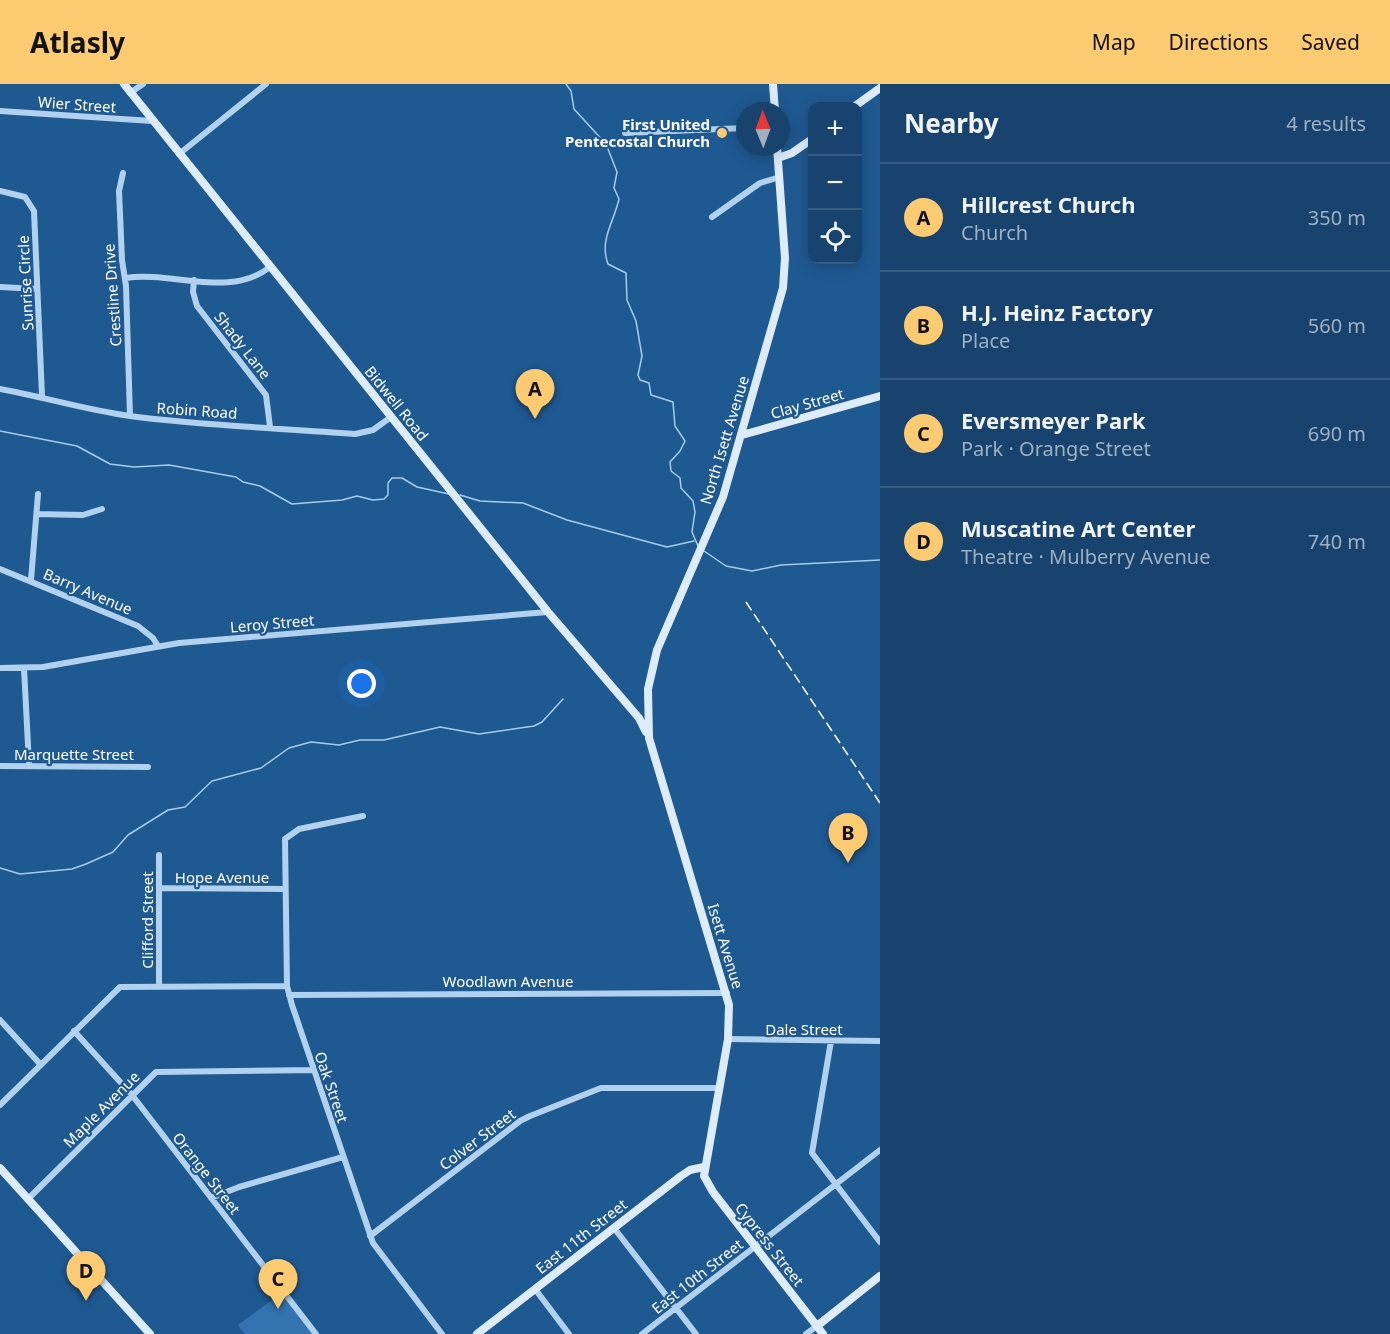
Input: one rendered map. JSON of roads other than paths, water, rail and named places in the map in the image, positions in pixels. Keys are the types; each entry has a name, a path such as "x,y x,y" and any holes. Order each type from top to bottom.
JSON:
{"street":[{"name":"Bidwell Road","path":"124,84 548,612 639,718 649,738"},
{"path":"130,93 142,84"},
{"path":"178,154 266,84"},
{"path":"773,84 774,102"},
{"path":"861,102 880,88"},
{"name":"Wier Street","path":"0,111 152,121"},
{"path":"625,133 736,128"},
{"path":"712,217 760,183 780,177 778,158 792,153 808,142"},
{"name":"Crestline Drive","path":"123,173 118,192 122,260 126,278 130,416"},
{"name":"North Isett Avenue","path":"649,738 648,689 657,650 718,512 742,435 785,277 780,177"},
{"name":"Sunrise Circle","path":"0,191 19,194 31,204 42,396"},
{"path":"126,278 238,282 257,276 270,267"},
{"name":"Shady Lane","path":"195,280 193,292 197,306 266,395 270,427"},
{"path":"0,287 37,290"},
{"name":"Robin Road","path":"0,389 42,396 80,408 130,416 355,434 373,429 391,417"},
{"name":"Clay Street","path":"742,435 880,396"},
{"path":"31,580 38,494"},
{"path":"37,514 83,515 102,509"},
{"name":"Barry Avenue","path":"0,569 138,626 153,638 158,646"},
{"name":"Leroy Street","path":"0,668 24,668 158,646 548,612"},
{"path":"24,668 29,764"},
{"name":"Isett Avenue","path":"649,738 727,993 728,1039 704,1167"},
{"name":"Marquette Street","path":"0,766 29,764 148,766"},
{"name":"Oak Street","path":"363,816 299,829 285,838 289,995 370,1236 442,1334"},
{"name":"Clifford Street","path":"159,855 159,986"},
{"name":"Hope Avenue","path":"160,888 285,889"},
{"path":"0,1105 120,987 288,986"},
{"name":"Woodlawn Avenue","path":"289,995 727,993"},
{"path":"0,1020 40,1064"},
{"name":"Orange Street","path":"74,1031 132,1095 316,1334"},
{"name":"Dale Street","path":"728,1039 880,1041"},
{"path":"831,1041 811,1148 814,1157 880,1242"},
{"name":"Maple Avenue","path":"28,1199 152,1074 160,1071 314,1070"},
{"name":"Colver Street","path":"370,1236 520,1120 601,1088 719,1088"},
{"name":"East 10th Street","path":"642,1334 880,1149"},
{"path":"211,1198 238,1187 343,1157"},
{"name":"East 11th Street","path":"477,1334 681,1176 690,1170 704,1167"},
{"name":"Cypress Street","path":"704,1167 704,1176 710,1187 823,1334"},
{"path":"0,1168 150,1334"},
{"path":"614,1228 696,1334"},
{"path":"806,1334 880,1276"},
{"path":"535,1289 569,1334"}],"waterway":[{"path":"566,84 571,91 574,109 606,144 617,172 614,188 619,199 606,239 606,255 608,264 626,273 627,300 636,321 642,356 638,375 640,380 649,383 651,395 673,402 675,426 685,441 670,462 671,471 680,478 681,488 693,501 695,512 692,532 698,546"},
{"path":"0,431 77,446 110,464 134,467 169,465 236,477 243,482 260,486 292,504 342,500 357,496 373,500 384,499 388,495 388,483 392,478 402,478 417,487 449,494"},
{"path":"460,495 480,501 523,503 567,520 667,547 694,541"},
{"path":"704,551 726,566 752,571 781,565 880,560"},
{"path":"0,868 20,874 72,869 86,864 113,852 128,835 168,810 185,807 212,781 261,768 289,748 311,742 339,745 360,740 384,740 440,727 479,734 534,726 542,722 563,699"}],"railway":[{"path":"746,602 880,803"}],"place":[{"name":"First United Pentecostal Church","path":"722,133"},
{"name":"Hillcrest Church","path":"535,419"},
{"name":"H.J. Heinz Factory","path":"848,863"},
{"name":"Muscatine Art Center","path":"86,1301"},
{"name":"Eversmeyer Park","path":"278,1309"}]}
